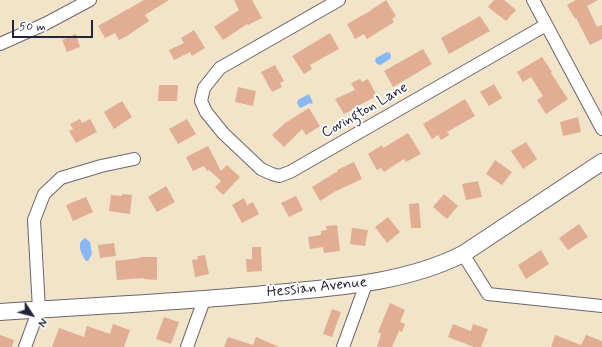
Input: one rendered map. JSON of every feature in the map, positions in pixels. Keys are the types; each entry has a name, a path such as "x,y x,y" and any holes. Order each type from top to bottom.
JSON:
{"main road":[{"name":"Hessian Avenue","path":"0,312 204,300 366,284 426,269 452,260 602,162"}],"street":[{"path":"0,44 42,26 90,0"},
{"name":"Covington Lane","path":"339,0 220,68 204,88 201,101 206,112 223,133 261,169 272,174 279,176 290,172 546,26"},
{"path":"533,0 602,129"},
{"path":"25,347 39,309 34,220 44,194 61,178 101,166 134,159"},
{"path":"463,254 488,294 602,306"},
{"path":"343,347 366,284"},
{"path":"187,347 204,300"}],"water":[{"path":"387,52 390,53 390,59 380,65 377,64 375,61 376,58"},
{"path":"309,94 313,103 301,108 299,107 297,103 298,100"},
{"path":"85,238 90,242 92,254 88,261 86,261 80,249 80,243"}],"building":[{"path":"144,0 169,0 145,15 149,21 127,36 119,40 115,33 105,38 98,26"},
{"path":"234,0 252,0 262,18 248,25 247,24 223,40 214,27 239,10"},
{"path":"386,0 396,16 392,19 394,22 367,39 364,34 355,39 347,24"},
{"path":"494,0 504,0 516,10 506,21 488,7"},
{"path":"576,0 598,0 587,6 597,27 602,25 602,39 590,45 576,18 575,19 567,5"},
{"path":"480,16 490,31 449,54 441,38"},
{"path":"194,30 205,48 192,56 190,52 174,60 169,50 184,43 181,38"},
{"path":"330,33 339,49 310,65 312,69 304,74 292,56"},
{"path":"76,34 80,47 67,52 62,40"},
{"path":"423,49 432,64 393,87 384,71"},
{"path":"542,57 568,99 546,114 537,100 543,96 531,77 523,82 517,72"},
{"path":"275,65 284,81 280,83 282,87 272,92 261,72"},
{"path":"360,79 362,82 368,79 377,96 344,114 335,99 355,90 351,83"},
{"path":"494,84 502,98 489,106 480,92"},
{"path":"159,85 178,85 177,101 158,101"},
{"path":"238,87 256,91 253,106 235,102"},
{"path":"465,99 475,116 447,132 449,135 441,140 438,135 432,139 423,124"},
{"path":"122,101 132,117 114,129 104,112"},
{"path":"309,108 320,126 306,135 302,129 284,147 272,135 285,123"},
{"path":"578,117 581,132 563,136 560,122"},
{"path":"80,119 82,123 90,119 97,132 76,143 69,131 73,129 70,124"},
{"path":"187,119 196,134 178,144 169,129"},
{"path":"408,133 421,154 406,162 404,159 384,172 381,168 377,170 368,154 382,145 383,148"},
{"path":"526,142 537,159 523,169 511,151"},
{"path":"208,146 221,171 227,165 240,177 223,195 215,187 221,181 209,170 207,171 204,166 193,171 186,157"},
{"path":"495,160 512,172 502,185 486,174"},
{"path":"354,162 362,179 334,192 320,201 312,187 338,171 337,170"},
{"path":"478,181 482,197 466,200 462,184"},
{"path":"166,186 175,202 157,212 148,197"},
{"path":"122,194 132,195 130,214 109,211 111,195 122,196"},
{"path":"444,194 458,206 447,219 433,207"},
{"path":"296,196 303,210 289,217 281,203"},
{"path":"86,197 93,212 73,221 66,205"},
{"path":"244,198 247,205 253,202 259,214 242,223 232,205"},
{"path":"419,203 421,228 411,228 409,204"},
{"path":"388,217 400,232 387,243 375,227"},
{"path":"579,224 588,237 568,250 559,238"},
{"path":"337,225 340,251 324,253 323,247 310,249 308,237 321,235 321,231 327,230 326,226"},
{"path":"352,228 368,230 365,246 350,244"},
{"path":"114,243 116,256 100,258 98,245"},
{"path":"252,247 261,247 262,271 247,272 246,259 252,259"},
{"path":"541,250 549,264 526,279 518,265"},
{"path":"205,255 209,274 195,277 192,260 198,259 197,256"},
{"path":"140,257 157,257 157,280 144,278 117,280 115,261"},
{"path":"390,303 405,310 400,322 405,324 402,332 399,331 392,347 377,347 381,334 378,332"},
{"path":"332,309 341,312 332,337 323,334"},
{"path":"164,317 179,322 171,344 156,339"},
{"path":"113,324 130,330 124,347 52,347 59,328 84,337 87,326 110,334"},
{"path":"453,324 471,331 473,324 488,329 481,347 474,347 448,337"},
{"path":"0,335 14,340 12,347 0,347"},
{"path":"555,335 581,345 586,335 602,341 602,347 551,347"},
{"path":"228,337 253,345 256,337 279,347 224,347"}]}
